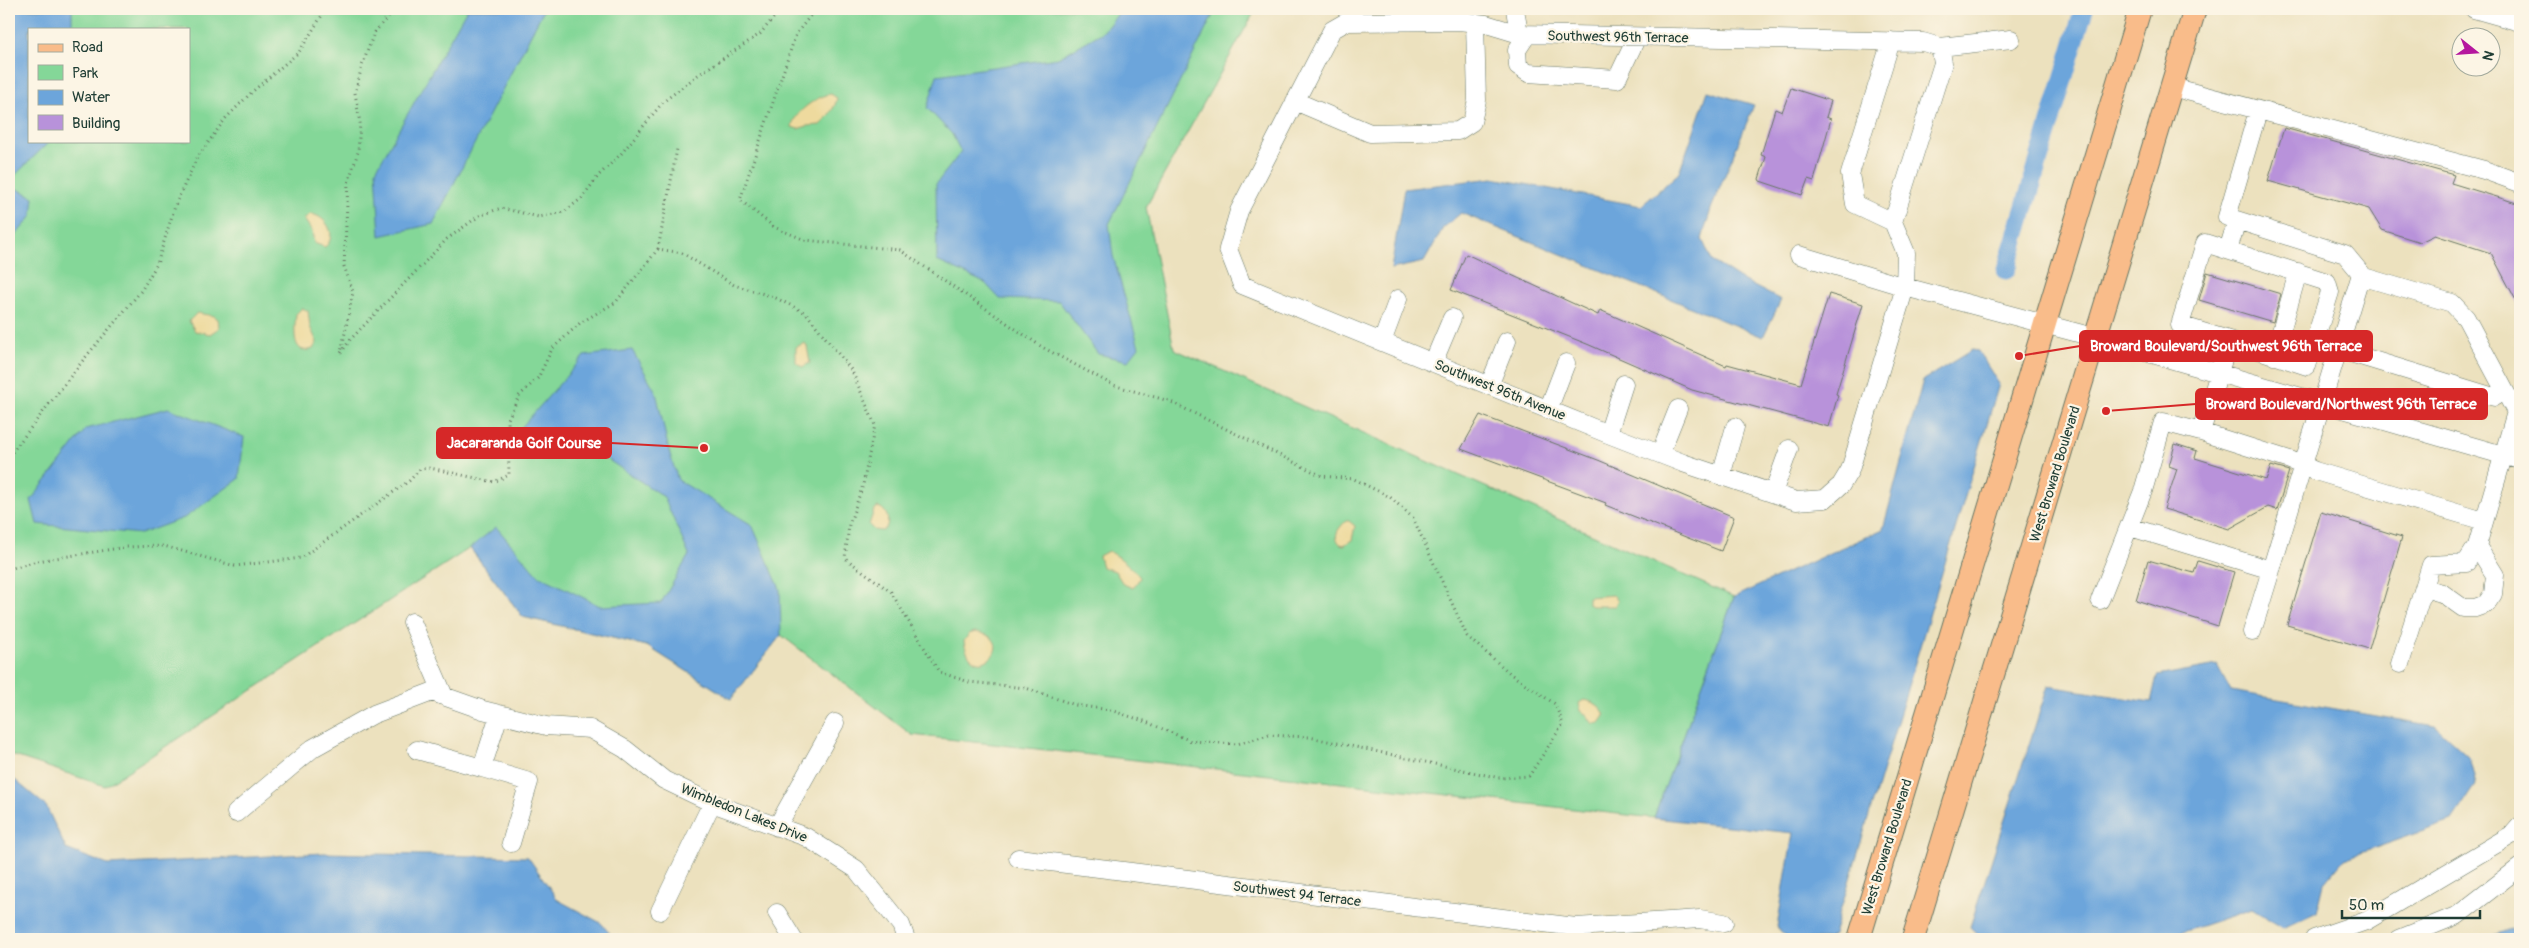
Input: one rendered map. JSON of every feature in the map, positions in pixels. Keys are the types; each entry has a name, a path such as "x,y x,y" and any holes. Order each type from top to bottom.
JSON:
{"main road":[{"name":"West Broward Boulevard","path":"1859,939 2140,9"},
{"name":"West Broward Boulevard","path":"1913,939 2097,338 2195,9"}],"street":[{"path":"1515,9 1523,34 1517,50 1518,66 1528,73 1617,79 1637,37"},
{"path":"2474,9 2520,22"},
{"name":"Southwest 96th Terrace","path":"1346,22 1475,23 1523,34 1891,41 1923,42 1940,46 2011,39"},
{"name":"Southwest 96th Avenue","path":"1346,22 1332,30 1239,211 1228,249 1242,285 1608,434 1721,476 1796,501 1825,499 1841,485 1850,470 1905,287"},
{"path":"1295,101 1370,133 1458,131 1472,122 1478,100 1475,23"},
{"path":"1891,41 1850,174 1855,204 1892,222 1906,253 1905,287"},
{"path":"1892,222 1943,63 1940,46"},
{"path":"2172,87 2484,170 2520,183"},
{"path":"2258,111 2226,216 2345,254 2364,277 2452,303 2466,318 2516,412 2512,458 2484,520 2477,546 2466,564 2431,565 2400,664"},
{"path":"2228,250 2237,220"},
{"path":"2205,243 2228,250 2327,282 2330,292 2307,366 2180,325 2205,243"},
{"path":"1799,255 1905,287 2097,338 2512,458"},
{"path":"2274,356 2298,272"},
{"path":"2252,632 2361,274"},
{"path":"1382,342 1398,299"},
{"path":"1432,363 1452,318"},
{"path":"2201,432 2229,340"},
{"path":"1489,386 1507,341"},
{"path":"2337,349 2494,397 2504,390"},
{"path":"1548,410 1566,363"},
{"path":"1608,434 1624,384"},
{"path":"1660,454 1678,409"},
{"path":"2100,600 2143,491 2163,422 2201,432 2303,466 2484,520"},
{"path":"1721,476 1735,427"},
{"path":"1774,493 1789,449"},
{"path":"2130,526 2271,570"},
{"path":"2424,588 2442,593 2463,608 2475,608 2486,604 2493,594 2495,575 2477,546"},
{"path":"412,622 444,696"},
{"name":"Wimbledon Lakes Drive","path":"236,813 313,748 374,714 432,692 499,714 546,726 590,729 625,749 664,780 712,803 806,837 856,869 900,925 906,939"},
{"path":"482,768 499,714"},
{"path":"777,827 835,723"},
{"path":"417,750 529,782 511,843"},
{"path":"660,911 712,803"},
{"path":"2314,939 2366,921 2514,834 2520,826"},
{"name":"Southwest 94 Terrace","path":"1018,858 1580,933 1700,919 1724,923"},
{"path":"2399,939 2458,915 2520,867"},
{"path":"777,913 793,939"}],"path":[{"path":"9,456 84,359 141,291 157,264 176,202 197,158 226,118 253,91 299,52 326,9"},
{"path":"395,9 374,32 355,93 360,123 358,152 348,182 344,266 353,292 341,353 350,340 447,239 479,216 501,208 539,217 564,212 582,198 599,175 620,154 663,102 698,75 760,34 781,9"},
{"path":"658,249 682,253 734,285 774,297 806,313 852,371 875,425 863,485 849,525 845,558 891,592 939,672 969,682 995,683 1026,688 1075,705 1110,710 1144,721 1191,741 1237,744 1269,736 1309,737 1500,778 1529,776 1563,724 1556,704 1512,675 1467,636 1413,518 1390,497 1354,480 1322,476 1169,401 1113,385 1042,347 900,250 805,240 774,227 740,200 796,34 811,15 821,9"},
{"path":"9,569 37,561 126,547 164,546 235,566 301,558 409,481 420,469 430,468 494,482 509,475 508,419 519,396 538,378 552,349 580,323 616,302 658,249 677,149"}],"green space":[{"path":"9,9 1256,9 1146,207 1174,349 1734,597 1654,818 912,735 781,635 731,699 647,646 523,617 470,548 105,786 9,754"}],"sand":[{"path":"831,94 837,98 835,105 820,125 798,129 792,127 793,122 801,111 819,98"},
{"path":"310,214 321,218 328,226 331,237 325,247 314,243 312,231 304,219"},
{"path":"302,308 308,311 310,327 317,342 313,349 300,349 297,345 295,333 296,314"},
{"path":"197,313 214,316 218,319 219,328 210,334 195,331 189,321"},
{"path":"805,343 810,363 802,367 796,362 796,347"},
{"path":"878,507 884,510 888,519 886,528 882,531 874,530 869,525 874,510"},
{"path":"1346,521 1355,526 1352,540 1344,545 1340,544 1337,535 1339,529"},
{"path":"1108,551 1131,567 1138,575 1140,578 1133,588 1123,584 1115,571 1102,567 1099,556"},
{"path":"1613,595 1618,600 1615,606 1591,606 1588,604 1588,597"},
{"path":"975,632 989,636 995,643 995,651 991,658 984,662 976,662 969,655 964,641 969,634"},
{"path":"1584,700 1600,707 1605,716 1600,723 1593,724 1587,715 1581,711 1579,703"}],"water":[{"path":"9,9 72,9 72,28 28,28 28,142 49,142 9,181"},
{"path":"467,9 544,9 433,224 380,236 376,170"},
{"path":"1122,9 1216,9 1109,224 1113,256 1139,347 1128,361 1098,354 1059,301 1000,299 985,283 937,261 936,184 961,152 952,134 927,108 937,75 1058,58 1103,32"},
{"path":"1708,91 1754,105 1711,209 1702,239 1712,261 1742,280 1781,300 1763,337 1461,213 1443,228 1424,262 1391,269 1404,189 1493,178 1641,206 1679,173"},
{"path":"9,185 34,197 32,216 9,243"},
{"path":"632,350 656,392 669,451 678,480 752,525 780,589 781,635 731,699 647,646 523,617 470,548 496,527 538,575 600,606 661,603 689,555 664,497 601,455 522,446 520,429 584,356"},
{"path":"1972,350 1978,351 1999,384 1833,935 1827,939 1788,939 1777,927 1793,833 1654,818 1734,597 1883,529 1923,380"},
{"path":"168,408 244,437 239,479 184,518 140,534 37,524 31,500 86,429"},
{"path":"2217,665 2231,691 2435,726 2469,757 2476,785 2452,821 2344,859 2324,883 2317,912 2283,928 2252,909 2162,939 1982,939 1970,927 2048,686 2151,702 2157,676"},
{"path":"9,775 46,806 66,849 108,865 323,853 528,857 558,900 601,923 614,939 9,939"},
{"path":"2520,925 2520,939 2487,939 2490,937"}],"building":[{"path":"1791,88 1831,101 1826,117 1831,119 1814,181 1808,179 1802,195 1760,181 1759,179 1766,157 1761,155 1775,109 1782,112"},
{"path":"2284,128 2454,175 2451,183 2520,204 2520,308 2491,253 2435,235 2420,242 2382,230 2369,209 2268,181"},
{"path":"1466,254 1598,315 1600,310 1726,366 1727,364 1801,384 1829,294 1863,304 1836,394 1838,395 1829,427 1692,390 1587,344 1451,290"},
{"path":"2207,272 2281,294 2273,322 2199,300"},
{"path":"1480,415 1598,460 1734,517 1721,551 1605,505 1606,503 1461,449"},
{"path":"2175,444 2197,451 2195,458 2266,480 2271,466 2289,471 2277,510 2268,507 2229,529 2164,509 2177,469 2169,466"},
{"path":"2321,512 2402,537 2369,649 2287,625"},
{"path":"2148,560 2194,573 2198,561 2234,572 2218,626 2136,600"}],"waterway":[{"path":"2006,270 2084,9"}],"place":[{"name":"Broward Boulevard/Southwest 96th Terrace","path":"2019,356"},
{"name":"Broward Boulevard/Northwest 96th Terrace","path":"2106,411"},
{"name":"Jacararanda Golf Course","path":"704,448"}]}
